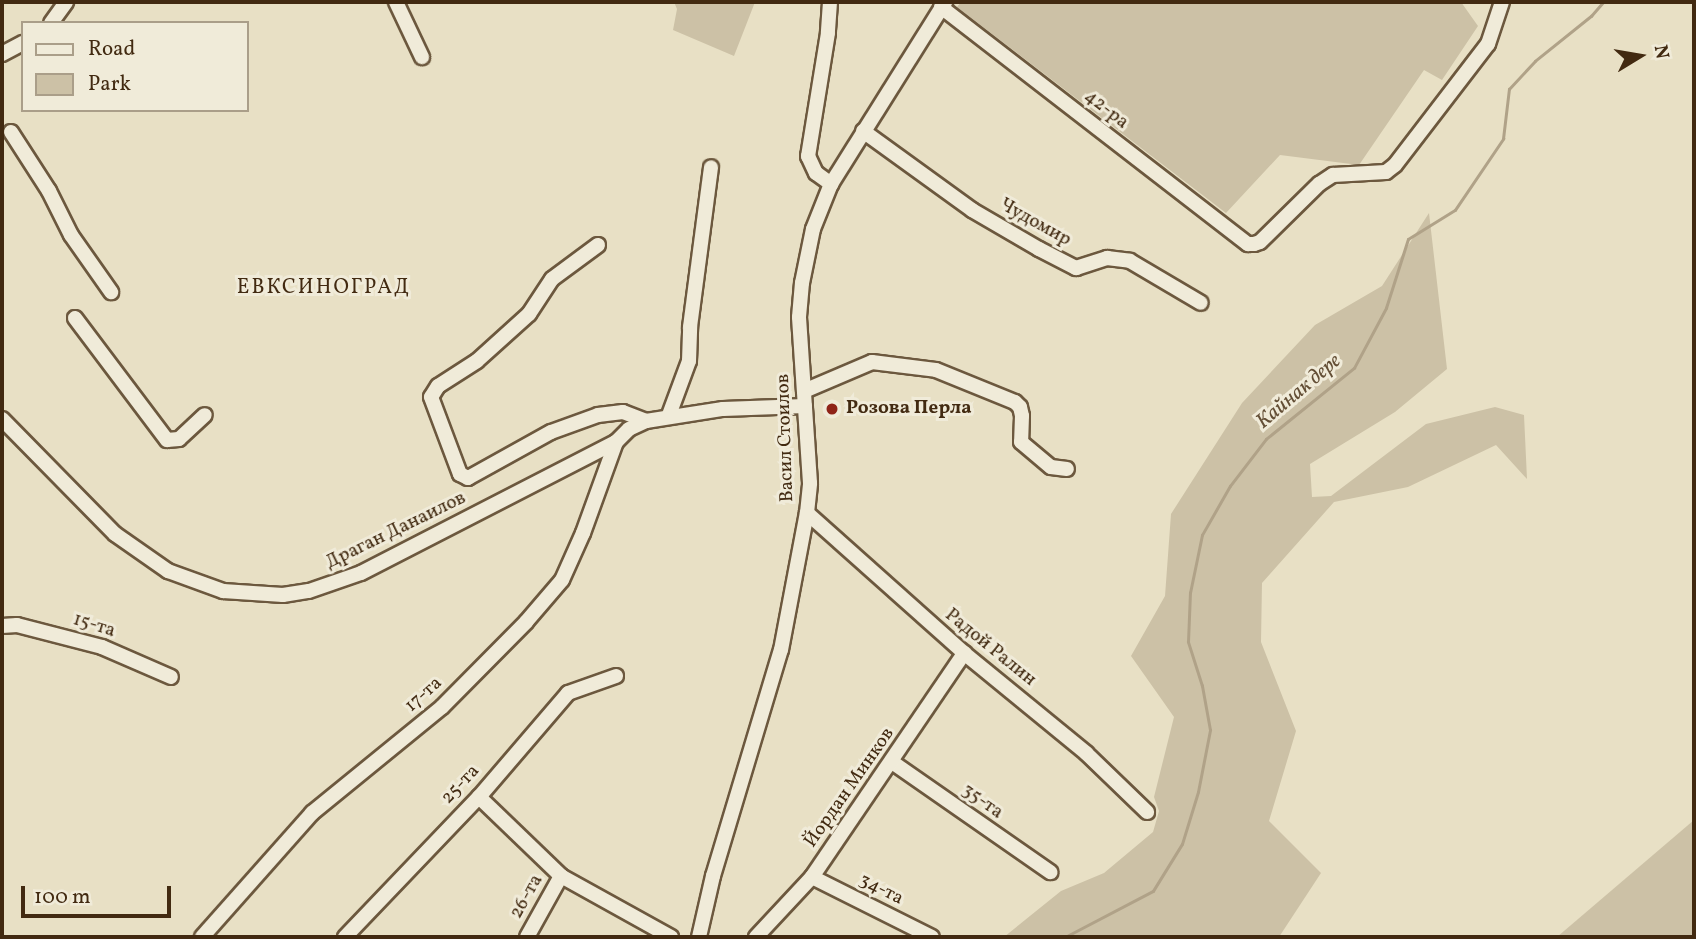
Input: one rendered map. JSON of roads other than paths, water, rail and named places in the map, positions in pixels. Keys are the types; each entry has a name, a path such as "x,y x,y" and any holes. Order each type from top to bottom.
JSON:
{"street":[{"path":"52,21 66,2"},
{"path":"396,2 422,57"},
{"path":"830,2 828,33 808,156 811,166 831,184"},
{"name":"42-ра","path":"943,5 1248,244 1260,243 1320,184 1333,175 1386,172 1395,165 1488,44 1502,2"},
{"name":"Васил Стоилов","path":"699,937 717,863 781,650 807,513 810,483 799,326 802,282 813,229 831,184 943,5"},
{"path":"2,54 21,44"},
{"name":"Чудомир","path":"863,131 972,210 1076,268 1107,258 1129,261 1201,303"},
{"path":"11,132 49,191 71,235 111,292"},
{"path":"669,415 689,361 690,327 711,167"},
{"path":"598,245 552,279 529,314 477,360 438,386 431,397 444,440 464,478 471,477 551,432 598,415 623,412 646,421"},
{"path":"75,318 167,440 179,439 205,415"},
{"name":"Драган Данаилов","path":"2,419 115,534 146,557 192,581 223,591 251,594 309,591 361,573 616,442 629,429 646,421 669,415 805,398 872,362 936,370 1015,402 1020,407 1022,416 1021,442 1051,467 1067,469"},
{"name":"17-та","path":"201,937 312,813 442,707 562,580 583,533 616,442"},
{"name":"Радой Ралин","path":"807,513 964,653 1086,753 1147,812"},
{"name":"15-та","path":"2,626 17,625 102,646 171,677"},
{"name":"Йордан Минков","path":"756,937 812,877 964,653"},
{"name":"25-та","path":"345,937 479,797 568,693 615,676"},
{"name":"35-та","path":"892,762 1050,873"},
{"path":"479,797 561,876 671,937"},
{"name":"26-та","path":"527,937 561,876"},
{"name":"34-та","path":"812,877 932,937"}],"waterway":[{"name":"Кайнак дере","path":"1065,937 1153,891 1182,844 1198,792 1210,730 1202,686 1188,642 1190,593 1202,535 1230,486 1266,439 1354,368 1386,308 1408,239 1455,210 1503,139 1509,89 1535,61 1591,16 1603,2"}],"place":[{"name":"Розова Перла","path":"832,409"}],"district":[{"name":"ЕВКСИНОГРАД","path":"324,288"}]}
